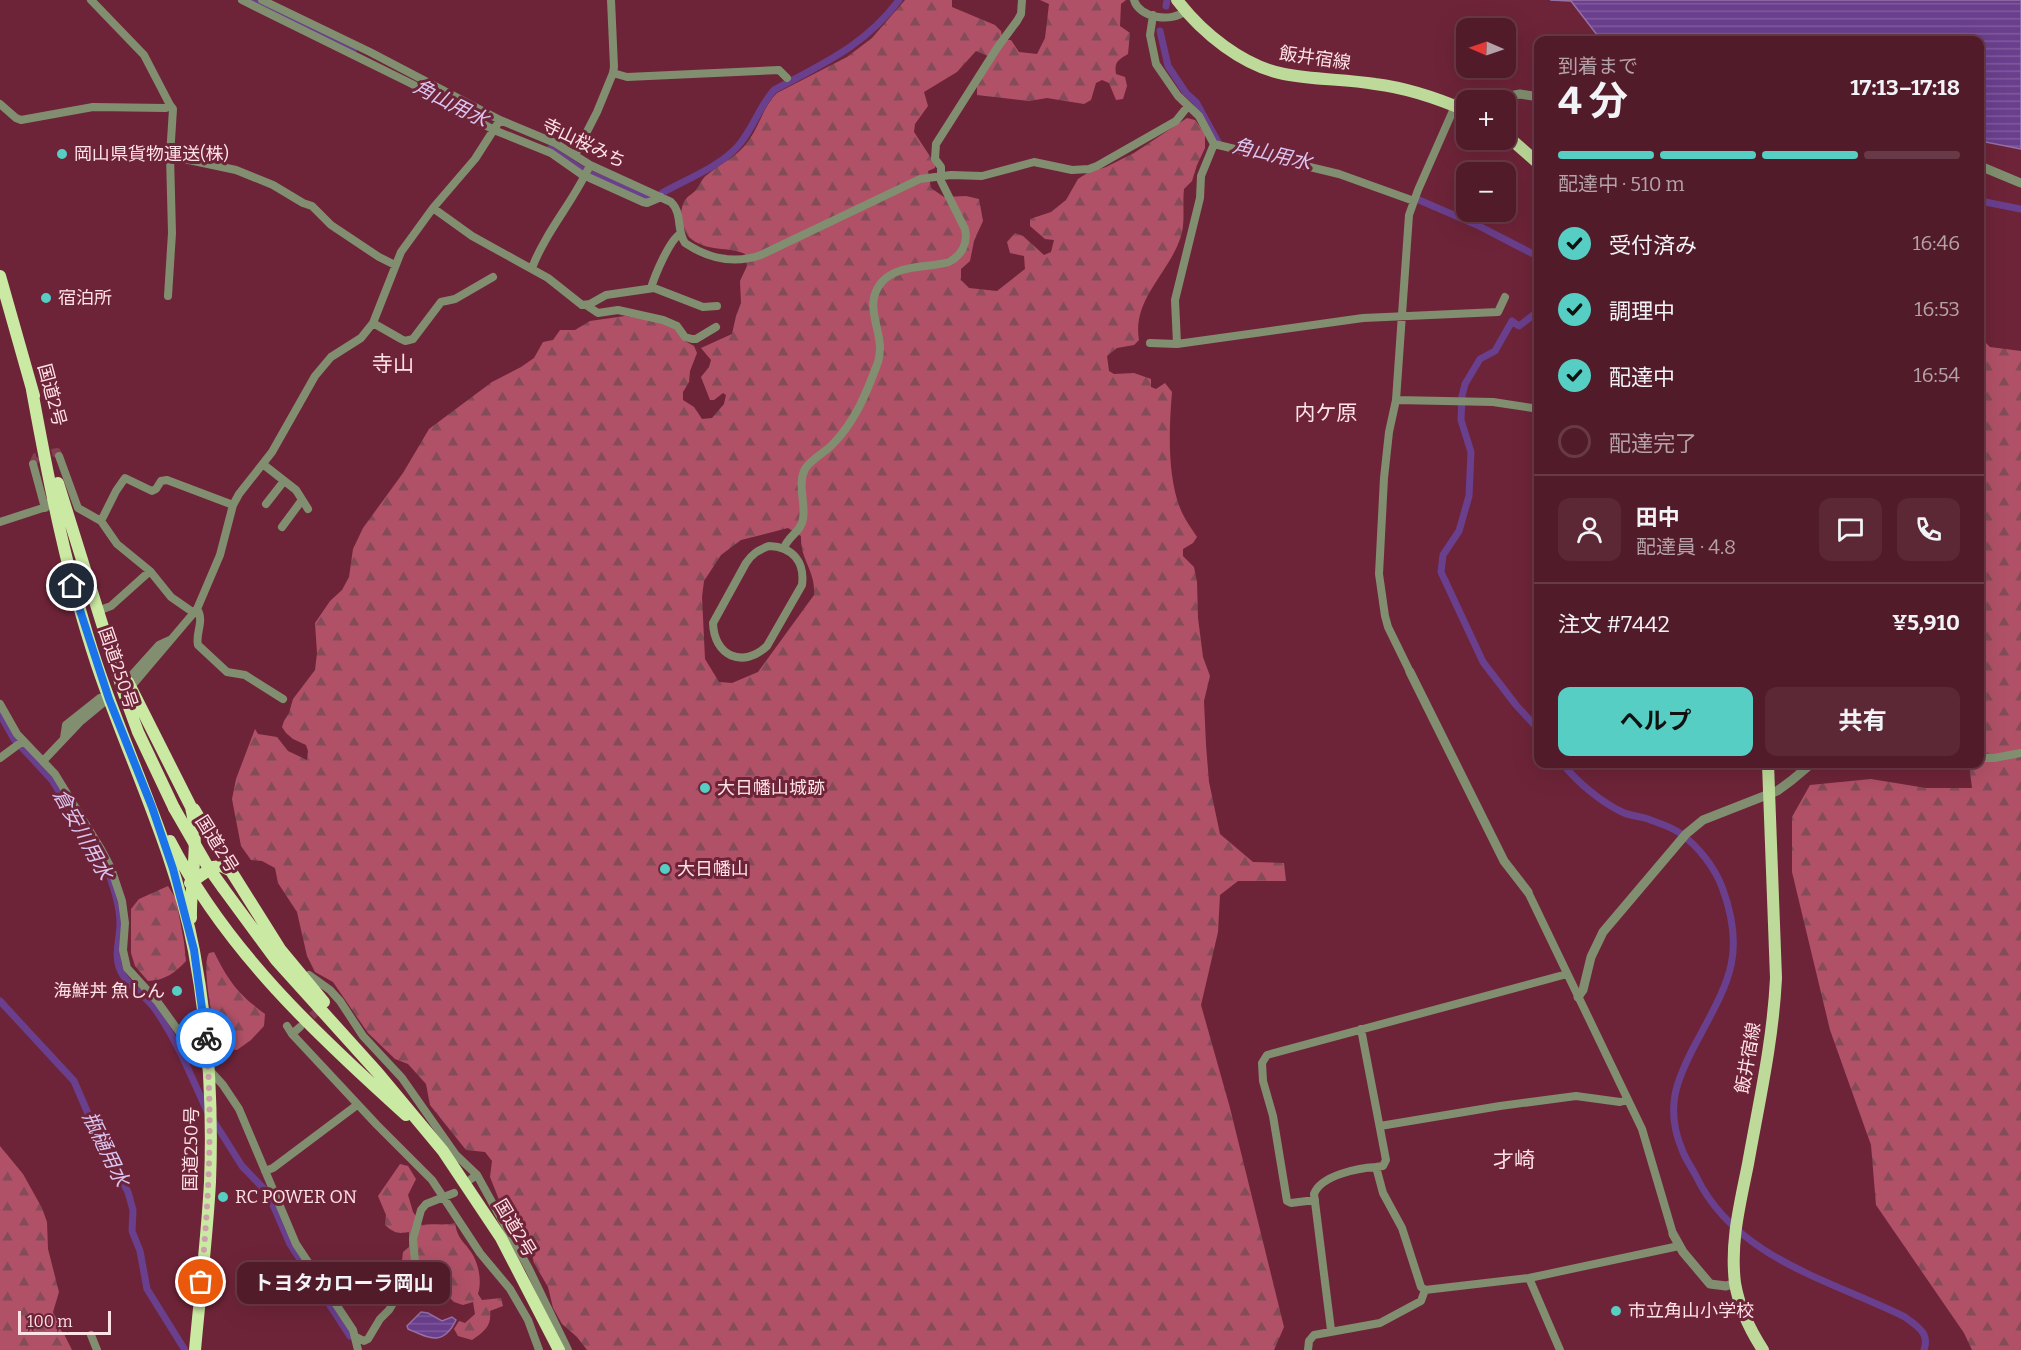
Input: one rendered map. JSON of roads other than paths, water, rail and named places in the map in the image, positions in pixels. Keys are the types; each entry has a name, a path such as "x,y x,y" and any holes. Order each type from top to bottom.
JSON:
{"highway":[{"name":"国道2号","path":"0,276 47,446 102,630 138,732 174,808 208,867 276,960 378,1073 443,1151 501,1238 559,1350"},
{"name":"国道250号","path":"32,390 54,495 49,510 104,698 152,807 189,922"},
{"name":"国道250号","path":"47,446 67,499 77,512 119,660 188,796 195,827 192,879 185,893 209,1068 211,1130 210,1183 195,1350"},
{"path":"152,807 192,879 241,949"},
{"path":"191,807 197,812 280,949 375,1062 378,1073"},
{"path":"174,848 186,849 195,827"},
{"path":"192,879 213,867 220,866 231,871"},
{"path":"189,922 197,913 206,911 212,915 273,987 330,1047 443,1151"}],"main road":[{"name":"飯井宿線","path":"1177,0 1185,11 1234,52 1272,71 1295,76 1394,87 1428,95 1455,106"},
{"path":"1516,144 1534,160"},
{"name":"飯井宿線","path":"1763,1350 1752,1333 1741,1306 1733,1257 1736,1219 1768,1055 1774,1012 1776,978 1768,768"}],"street":[{"path":"91,0 144,56 173,113 170,156 172,225 168,296"},
{"path":"242,0 497,125 643,202 647,203 658,195 676,207 679,213 680,234 685,243 714,257 732,260 752,258 920,179 940,175 982,176 1034,162 1072,170 1089,169 1176,121 1188,106"},
{"path":"262,0 370,52 467,103 497,125"},
{"path":"574,155 597,112 613,73 610,0"},
{"path":"784,548 803,522 802,484 806,469 847,428 864,398 875,369 880,344 872,309 876,291 884,280 897,272 949,262 964,248 965,229 940,175 941,167 935,159 936,144 996,48 1017,21 1021,14 1022,0"},
{"path":"1134,0 1138,9 1154,15 1175,18 1185,11"},
{"path":"1154,15 1150,35 1156,64 1170,87 1204,123 1214,144 1201,176 1200,198 1175,300 1177,344"},
{"path":"613,73 638,77 779,70 787,78"},
{"path":"1534,96 1520,94 1499,98 1469,93 1460,98 1414,201 1407,228 1396,399 1389,432 1384,478 1379,574 1385,616 1388,627 1504,861 1528,892 1642,1129 1673,1234 1679,1246 1710,1284 1726,1286 1736,1283"},
{"path":"0,104 21,120 93,107 166,108 170,105"},
{"path":"131,682 196,611 220,555 233,505 244,487 264,465 323,365 361,338 373,323 395,265 410,239 433,208 466,171 497,125"},
{"name":"寺山桜みち","path":"497,125 555,143 574,155 587,171 658,195"},
{"path":"1214,144 1339,174 1414,201"},
{"path":"170,156 236,170 273,184 303,203 312,206 339,230 395,265"},
{"path":"1984,168 2021,183"},
{"path":"532,268 543,244 587,171"},
{"path":"433,208 472,236 532,268 582,305 598,313 618,310 663,320 677,326 685,337 692,339 716,327"},
{"path":"651,288 669,248 680,234"},
{"path":"373,323 400,339 405,341 413,339 441,302 455,299 494,277"},
{"path":"586,305 606,295 651,288 703,307 717,306"},
{"path":"1150,343 1177,344 1363,318 1498,312 1505,297"},
{"path":"1396,399 1493,402 1534,408"},
{"path":"59,456 77,512 101,521 117,544 150,571 171,597 200,613 197,640 201,648 227,672 245,675 283,699"},
{"path":"0,522 49,510 33,464"},
{"path":"264,465 296,490 309,509"},
{"path":"101,521 125,478 152,491 161,481 167,480 233,505"},
{"path":"266,504 284,481"},
{"path":"282,527 302,500"},
{"path":"769,546 784,548 796,556 801,565 802,585 767,646 760,653 741,658 731,655 723,650 713,633 713,623 717,614 752,555 769,546"},
{"path":"103,609 111,606 150,571"},
{"path":"131,682 159,645 170,640"},
{"path":"44,760 104,698"},
{"path":"0,704 21,744 44,760 55,774 101,849 114,875 125,915 123,950 127,968 157,1001 239,1109 296,1244 356,1337 358,1350"},
{"path":"0,758 21,744"},
{"path":"1984,758 2021,753"},
{"path":"1578,997 1583,990 1591,957 1603,932 1639,892 1672,848 1702,820 1768,795 1806,768"},
{"path":"1315,1200 1292,1203 1287,1201 1273,1116 1264,1089 1263,1059 1277,1052 1567,974"},
{"path":"309,975 402,1078 474,1177 529,1269 568,1350"},
{"path":"300,1027 290,1030 357,1105 428,1175 480,1253 510,1289 528,1320 539,1350"},
{"path":"1331,1330 1315,1200 1316,1188 1360,1167 1383,1166 1386,1160 1361,1029"},
{"path":"1380,1126 1576,1096 1620,1102 1627,1100"},
{"path":"265,1171 273,1168 357,1105"},
{"path":"1376,1167 1383,1193 1402,1228 1421,1287 1425,1290 1529,1278 1679,1246"},
{"path":"356,1337 364,1341 368,1340 413,1271 415,1261 413,1239 426,1204 454,1192"},
{"path":"1529,1278 1560,1350"},
{"path":"1308,1350 1311,1336 1331,1330 1380,1323 1421,1301 1425,1290"},
{"path":"91,1335 97,1350"}],"waterway":[{"name":"角山用水","path":"250,0 353,51"},
{"name":"角山用水","path":"662,193 722,160 738,146 774,90 826,62 858,41 886,16 899,0"},
{"name":"角山用水","path":"1166,6 1167,0"},
{"name":"角山用水","path":"1160,31 1168,66 1186,93 1196,102 1218,142"},
{"name":"角山用水","path":"550,149 584,171 648,199 654,197"},
{"name":"角山用水","path":"1419,200 1477,225 1534,254"},
{"name":"角山用水","path":"1984,202 2021,209"},
{"path":"1534,315 1519,326 1512,321 1495,351 1480,359 1465,384 1461,420 1471,452 1469,496 1459,531 1443,555 1441,572 1483,662 1534,725"},
{"name":"倉安川用水","path":"0,714 14,739 52,780 109,874 119,911 117,954 121,972 151,1004 163,1021 207,1111"},
{"path":"1566,768 1590,791 1614,808 1665,825 1681,834 1705,858 1722,887 1733,931 1730,967 1718,1002 1683,1069 1678,1082 1674,1108 1674,1122 1683,1152 1713,1204 1759,1247 1816,1278 1905,1317 1924,1334 1924,1350"},
{"name":"瓶樋用水","path":"0,1001 74,1081 102,1146 128,1192 133,1210 132,1231 140,1251 147,1289 185,1350"},
{"name":"倉安川用水","path":"213,1120 242,1166 271,1200 290,1244 350,1336"}],"tunnel":[{"path":"33,464 36,457 57,452 59,456"},
{"path":"303,1024 323,1006"}],"place":[{"name":"岡山県貨物運送(株)","path":"62,154"},
{"name":"宿泊所","path":"46,298"},
{"name":"大日幡山城跡","path":"705,788"},
{"name":"大日幡山","path":"665,869"},
{"name":"海鮮丼 魚しん","path":"177,991"},
{"name":"RC POWER ON","path":"223,1197"},
{"name":"トヨタカローラ岡山","path":"201,1282"},
{"name":"市立角山小学校","path":"1616,1311"}],"district":[{"name":"寺山","path":"393,364"},
{"name":"内ケ原","path":"1326,413"},
{"name":"才崎","path":"1514,1160"}]}
